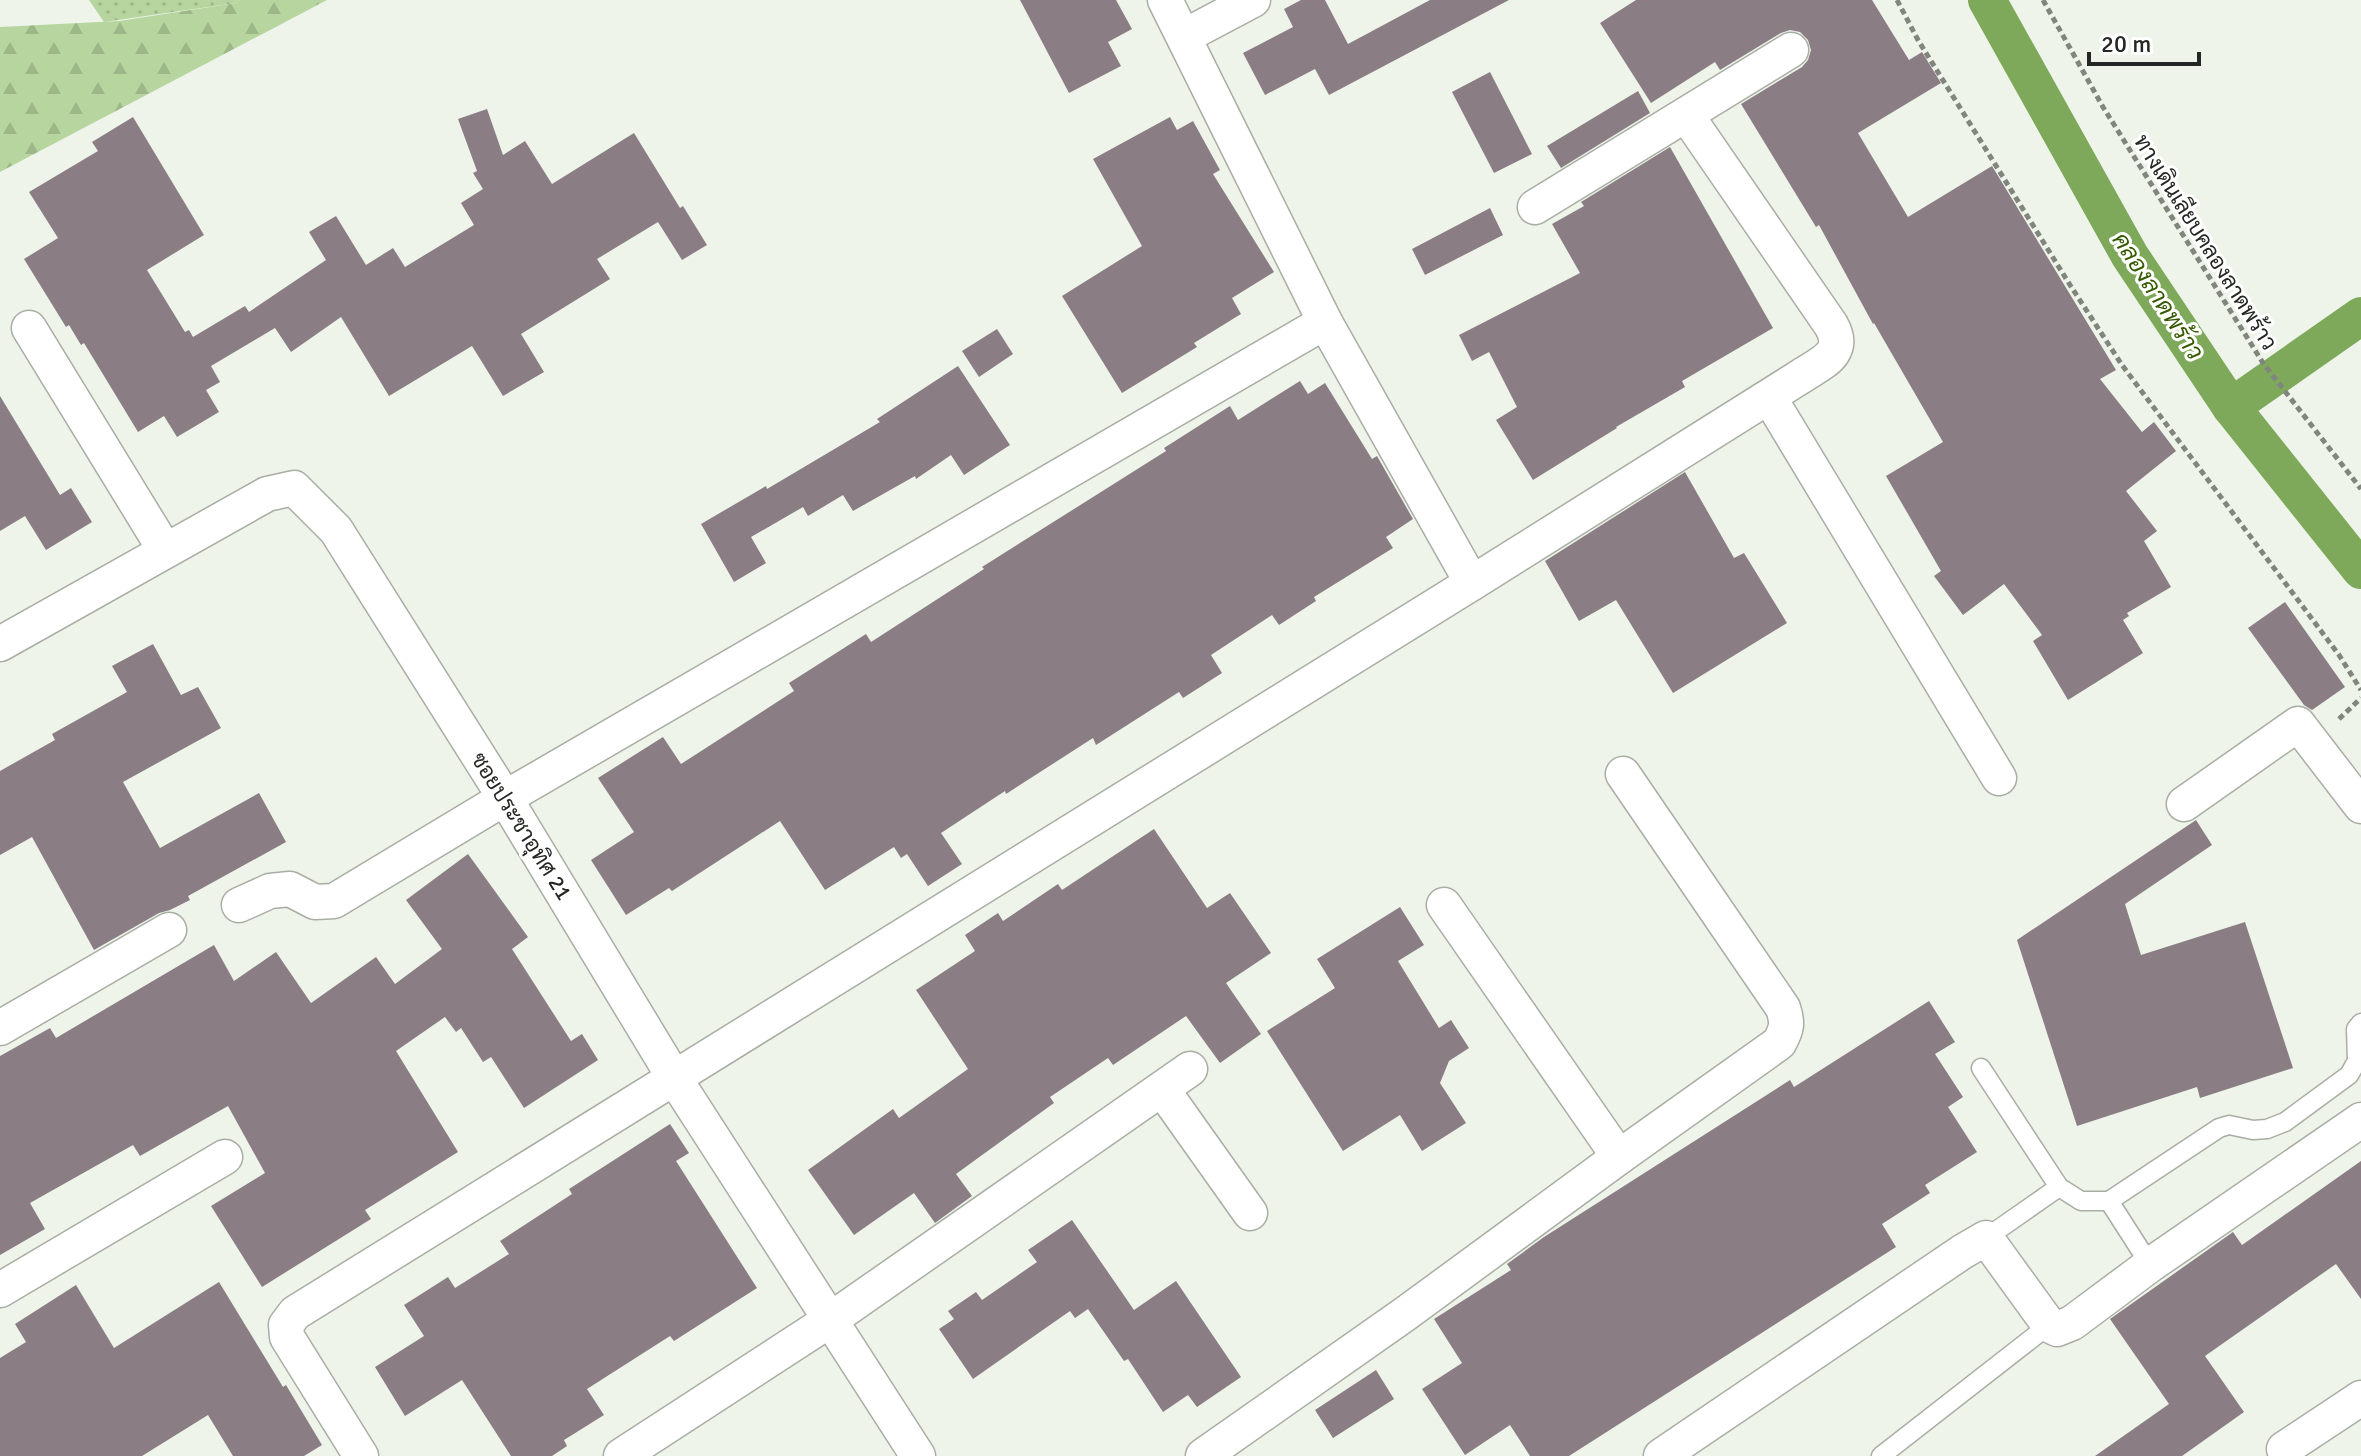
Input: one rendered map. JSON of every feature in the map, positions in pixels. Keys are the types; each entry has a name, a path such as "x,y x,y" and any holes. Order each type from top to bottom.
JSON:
{"street":[{"path":"1165,0 1325,322 1472,583"},
{"path":"1185,36 1253,0"},
{"path":"1535,207 1791,50"},
{"path":"361,1456 287,1337 286,1325 295,1313 1827,360 1835,350 1836,334 1687,116"},
{"path":"239,905 270,891 290,889 315,902 334,901 505,798 1325,322"},
{"path":"29,328 165,550"},
{"path":"1769,397 1999,778"},
{"name":"ซอยประชาอุทิศ 21","path":"0,644 267,494 294,488 336,530 505,798 675,1079 918,1456"},
{"path":"2184,804 2298,724 2361,806"},
{"path":"1203,1456 1779,1043 1787,1030 1783,1008 1623,774"},
{"path":"1444,905 1619,1157"},
{"path":"0,1028 169,930"},
{"path":"621,1456 830,1320 1190,1069"},
{"path":"1162,1089 1250,1213"},
{"path":"1661,1456 1986,1238 2049,1325 2057,1329 2072,1323 2150,1265 2361,1120"},
{"path":"0,1290 225,1157"},
{"path":"2284,1449 2361,1398"}],"lane":[{"path":"1981,1068 2059,1187 2081,1201 2109,1201 2219,1128 2229,1125 2253,1130 2267,1129 2285,1122 2349,1075 2357,1061 2356,1029 2361,1023"},
{"path":"1986,1238 2059,1187"},
{"path":"2109,1201 2150,1265"},
{"path":"1881,1456 2049,1325"}],"path":[{"path":"1897,0 1985,149 2122,365 2339,655 2361,690"},
{"name":"ทางเดินเลียบคลองลาดพร้าว","path":"2043,0 2103,107 2263,363 2361,489"}],"green space":[{"path":"89,0 240,0 104,22"},
{"path":"240,0 327,0 0,172 0,27 119,21"}],"building":[{"path":"1020,0 1116,0 1132,29 1108,42 1121,66 1069,93"},
{"path":"1301,0 1325,0 1348,44 1430,0 1509,0 1329,95 1315,69 1265,95 1243,53 1293,27 1284,9"},
{"path":"1636,0 1872,0 1909,60 1922,52 1941,83 1858,133 1908,217 1992,166 2116,370 2100,379 2142,432 2154,422 2176,451 2126,491 2157,531 2144,541 2171,587 2127,613 2129,616 2123,620 2143,653 2068,700 2033,641 2042,635 2004,584 1963,615 1934,576 1941,571 1886,476 1943,442 1819,225 1816,227 1741,104 1802,67 1811,50 1808,40 1800,32 1790,30 1781,33 1720,70 1715,62 1651,103 1600,23"},
{"path":"1490,72 1532,154 1494,173 1452,92"},
{"path":"1638,91 1650,113 1561,168 1547,146"},
{"path":"487,109 503,155 525,141 552,184 634,133 680,208 683,206 707,245 682,260 658,222 597,259 610,279 521,334 544,372 503,396 472,346 389,396 341,317 291,352 275,328 211,366 220,382 206,390 219,412 177,437 164,416 138,432 84,343 81,345 69,325 66,327 24,259 58,238 29,192 98,151 92,142 133,117 204,235 147,270 185,332 189,330 193,337 245,306 249,312 326,260 309,232 336,216 366,265 393,248 405,267 474,225 461,203 483,189 473,173 477,171 458,119"},
{"path":"1170,117 1177,130 1193,121 1220,170 1213,174 1274,272 1232,298 1241,314 1194,343 1197,347 1122,393 1062,296 1142,246 1093,159"},
{"path":"1670,147 1773,328 1682,381 1685,387 1533,480 1496,420 1517,407 1489,352 1472,361 1459,335 1580,273 1552,224 1584,206 1581,202"},
{"path":"1490,208 1503,235 1425,275 1412,249"},
{"path":"997,329 1013,354 979,377 962,351"},
{"path":"958,366 1010,445 964,475 951,455 916,479 915,476 853,511 843,495 808,516 803,507 751,537 766,563 734,582 701,524 880,422 877,419"},
{"path":"1300,381 1308,394 1325,383 1372,459 1377,456 1413,519 1386,537 1393,548 1314,597 1316,601 1279,625 1272,615 1211,655 1222,673 1183,698 1179,692 1096,745 1093,738 941,833 962,864 928,886 907,854 901,858 894,847 825,890 780,821 672,891 669,888 626,915 591,860 634,832 598,778 663,737 681,764 794,691 789,683 866,634 871,642 984,569 982,567 1166,451 1164,448 1230,406 1238,420"},
{"path":"0,396 60,495 71,488 92,522 46,550 25,516 0,531"},
{"path":"1685,472 1734,558 1744,553 1787,623 1673,693 1616,600 1579,621 1545,561"},
{"path":"2285,602 2345,687 2312,710 2304,705 2248,628"},
{"path":"153,644 181,695 198,687 221,728 123,782 160,848 259,793 286,842 188,896 190,900 159,913 94,950 32,837 0,855 0,771 55,740 52,734 127,692 112,666"},
{"path":"2196,820 2212,845 2125,904 2141,955 2245,922 2293,1068 2200,1098 2197,1087 2077,1126 2017,940"},
{"path":"1154,829 1207,908 1230,893 1271,953 1226,983 1261,1034 1220,1063 1186,1016 1113,1065 1108,1058 1050,1097 1054,1103 956,1174 972,1196 935,1223 914,1193 854,1235 808,1170 893,1109 899,1118 968,1069 916,990 975,951 965,935 998,913 1003,921 1058,884 1062,890"},
{"path":"468,854 528,937 512,949 571,1041 582,1034 598,1060 524,1108 491,1057 483,1062 461,1028 456,1032 445,1017 396,1051 458,1152 365,1210 371,1219 262,1287 211,1206 265,1173 228,1106 140,1156 133,1145 30,1203 45,1229 0,1255 0,1056 50,1028 56,1038 214,945 234,981 276,952 311,1003 376,957 395,984 442,949 406,900"},
{"path":"1400,907 1424,945 1398,961 1439,1028 1451,1020 1469,1048 1449,1061 1440,1083 1466,1123 1422,1151 1400,1115 1343,1151 1267,1031 1335,988 1317,959"},
{"path":"1929,1001 1955,1042 1935,1054 1963,1097 1948,1107 1977,1152 1925,1185 1930,1193 1882,1224 1896,1247 1569,1456 1530,1456 1510,1425 1465,1455 1422,1389 1462,1363 1434,1319 1511,1270 1507,1264 1544,1237 1790,1080 1794,1087"},
{"path":"670,1124 689,1153 676,1161 757,1288 674,1341 670,1336 587,1389 604,1415 564,1440 567,1446 552,1456 511,1456 462,1380 405,1416 375,1367 424,1336 404,1305 448,1277 455,1288 509,1254 500,1241 572,1194 569,1189"},
{"path":"2361,1161 2361,1299 2336,1264 2205,1356 2244,1412 2182,1456 2095,1456 2169,1404 2110,1319 2233,1232 2242,1245"},
{"path":"1072,1220 1134,1310 1176,1281 1241,1377 1197,1407 1188,1395 1163,1412 1128,1359 1124,1361 1088,1309 1075,1318 1070,1311 973,1379 939,1329 954,1319 948,1311 976,1292 982,1300 1037,1262 1028,1250"},
{"path":"219,1282 322,1445 304,1456 233,1456 208,1415 142,1456 0,1456 0,1358 26,1342 15,1324 76,1285 114,1348"},
{"path":"1376,1370 1394,1399 1333,1438 1315,1410"}],"waterway":[{"name":"คลองลาดพร้าว","path":"1987,0 2130,256 2231,407 2361,570"},
{"path":"2231,407 2361,316"}]}
